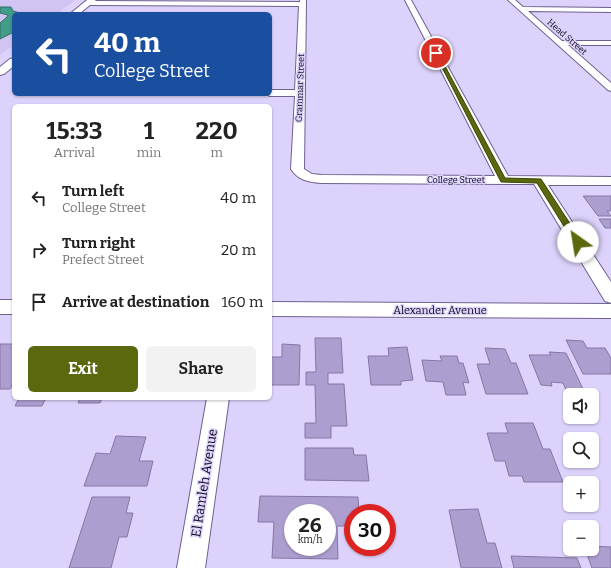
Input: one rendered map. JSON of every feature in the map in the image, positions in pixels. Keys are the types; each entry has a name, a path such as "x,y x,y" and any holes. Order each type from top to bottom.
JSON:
{"street":[{"path":"408,0 503,180"},
{"name":"Head Street","path":"511,0 611,88"},
{"path":"76,12 90,1 199,4 303,2"},
{"name":"Grammar Street","path":"302,175 297,169 303,2"},
{"path":"521,10 611,10"},
{"path":"559,43 611,43"},
{"path":"0,72 12,63"},
{"path":"272,93 300,93"},
{"name":"College Street","path":"302,175 309,178 321,179 611,181"},
{"path":"539,180 611,296"},
{"path":"0,306 12,307"},
{"name":"Alexander Avenue","path":"272,309 611,312"},
{"name":"El Ramleh Avenue","path":"191,568 218,400"}],"shaded area":[{"path":"0,0 75,0 59,12 12,12 12,46 0,55"},
{"path":"0,7 11,7 13,11 16,12 12,12 12,33 0,39 0,23 8,15 0,13"}],"building":[{"path":"583,196 611,196 611,211 607,211 611,216 598,216"},
{"path":"599,219 611,219 611,228 605,228"},
{"path":"315,338 341,338 343,373 328,373 328,384 344,384 347,426 331,426 331,438 305,438 305,423 316,423 315,385 306,385 306,372 316,372"},
{"path":"566,340 583,341 587,348 605,348 611,358 611,374 583,374"},
{"path":"0,344 12,344 12,386 10,389 0,389"},
{"path":"282,344 300,345 299,385 272,385 272,357 282,357"},
{"path":"407,347 413,380 401,381 401,385 371,385 368,356 389,356 388,348"},
{"path":"485,348 505,349 511,363 516,363 528,394 486,394 477,364 490,364"},
{"path":"549,352 566,353 583,388 565,388 563,383 551,382 552,386 541,385 529,355 551,355"},
{"path":"440,356 457,356 459,363 463,363 469,383 463,382 466,395 446,395 443,382 426,381 422,360 442,361"},
{"path":"18,400 45,400 42,406 15,406"},
{"path":"79,400 101,400 100,403 78,403"},
{"path":"505,423 533,423 543,449 550,449 563,482 524,482 522,476 509,476 505,461 495,461 487,433 508,433"},
{"path":"116,436 146,437 139,461 153,461 147,486 84,486 96,453 110,454"},
{"path":"305,448 353,448 354,455 366,455 369,481 305,480"},
{"path":"260,496 358,497 358,504 344,504 344,526 337,526 338,559 272,558 274,522 258,522"},
{"path":"92,497 130,497 126,513 133,513 127,537 119,537 111,568 69,568"},
{"path":"478,509 487,543 495,543 502,568 461,568 449,510"},
{"path":"599,546 611,547 611,568 592,568 588,556 599,556"},
{"path":"511,556 577,558 581,568 514,568"}],"route":[{"path":"436,53 503,180 539,180 578,242"}]}
